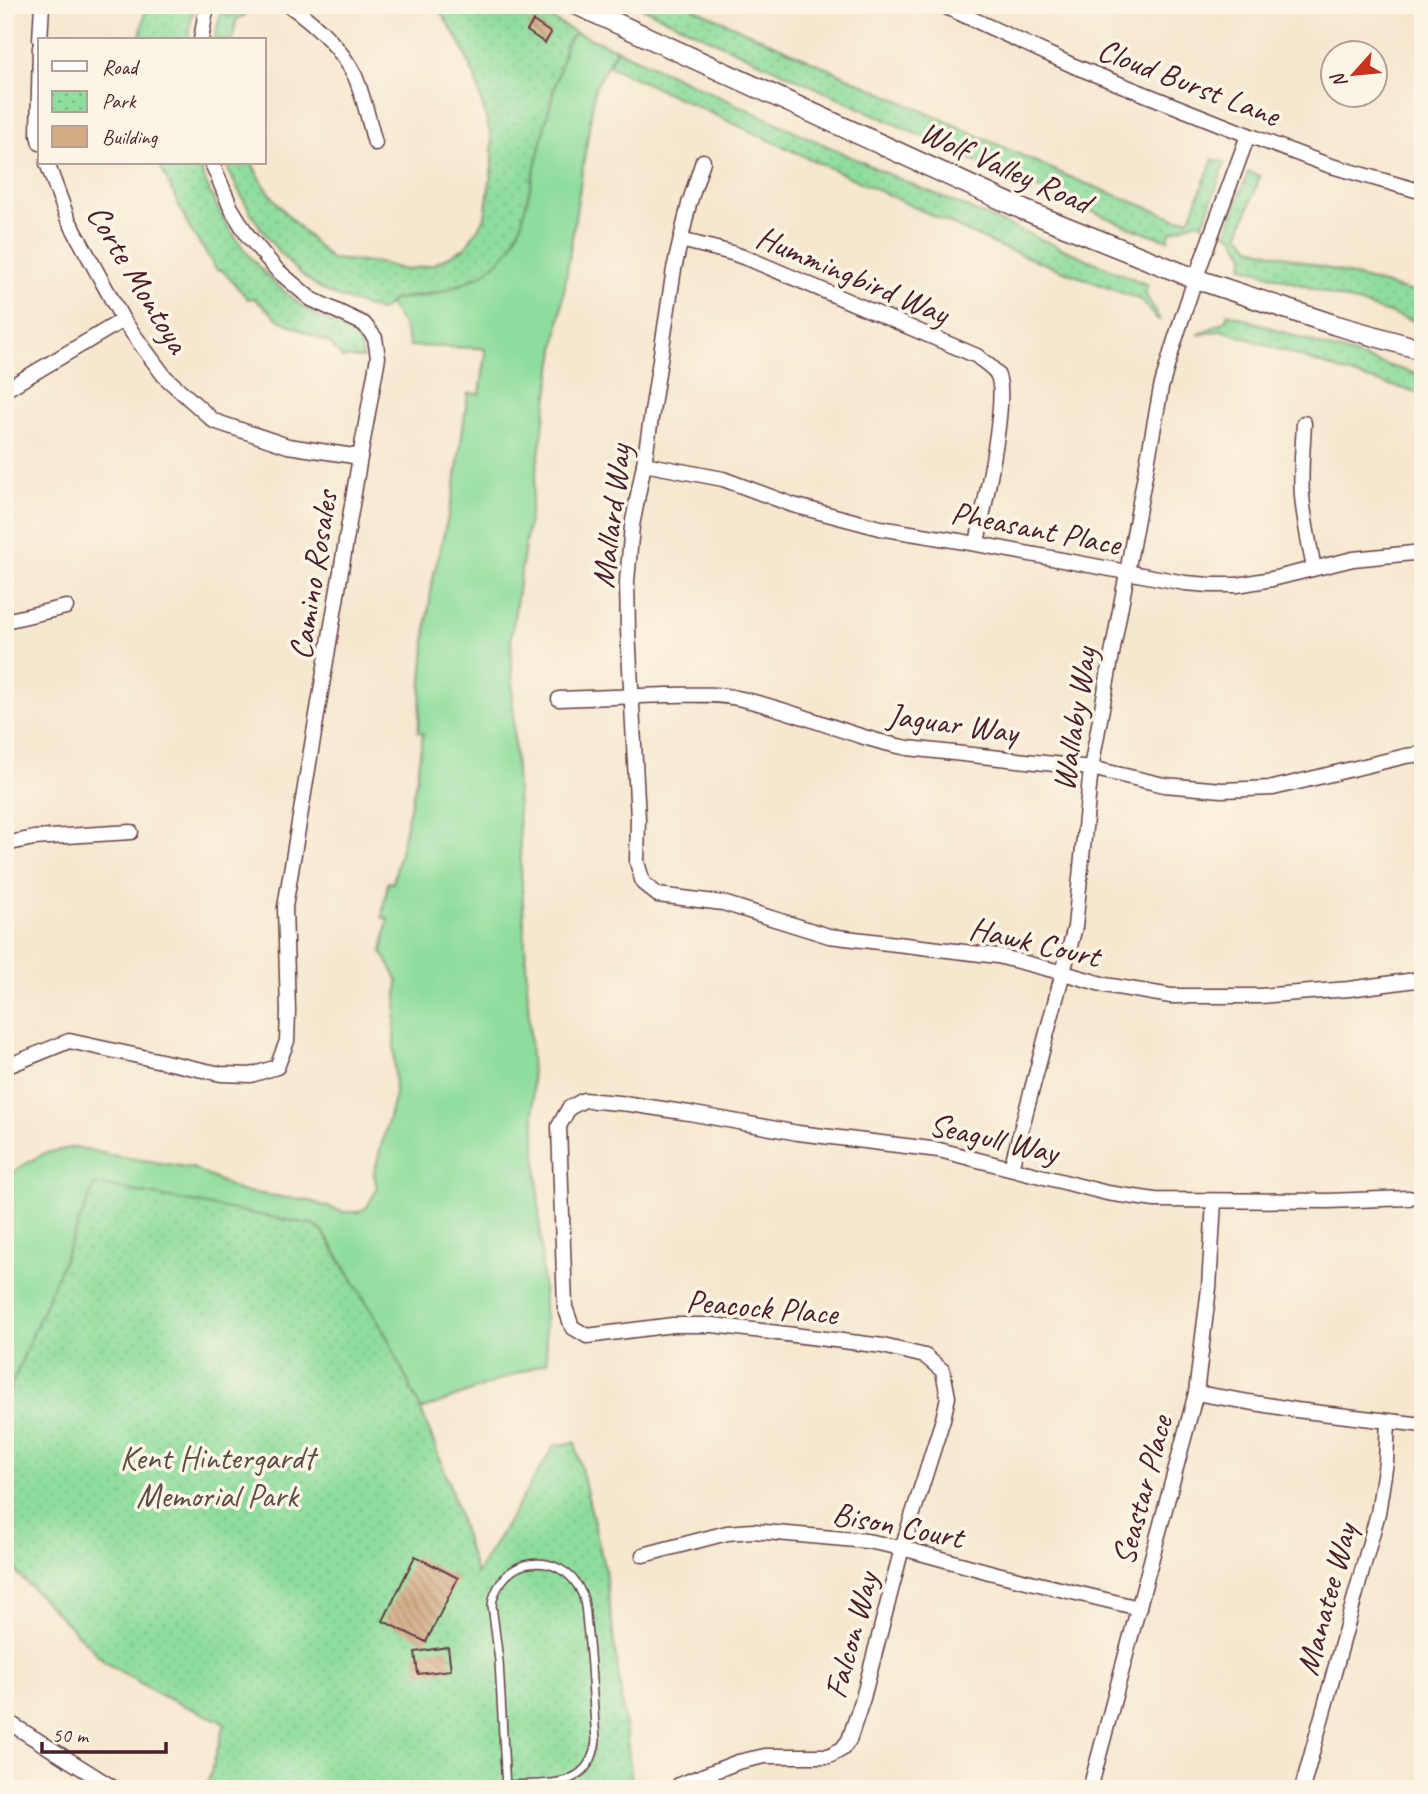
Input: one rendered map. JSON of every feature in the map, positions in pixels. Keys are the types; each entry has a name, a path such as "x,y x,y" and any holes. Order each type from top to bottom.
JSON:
{"main road":[{"name":"Wolf Valley Road","path":"577,5 1024,210 1196,279 1335,325 1423,350"}],"street":[{"path":"40,38 42,5"},
{"path":"201,38 208,5"},
{"path":"289,5 308,18 343,55 356,78 375,144"},
{"name":"Cloud Burst Lane","path":"942,5 1074,66 1248,135 1328,165 1423,192"},
{"name":"Wallaby Way","path":"1011,1168 1075,928 1091,768 1161,388 1170,354 1248,135"},
{"name":"Mallard Way","path":"643,883 637,862 638,819 627,581 632,526 674,269 689,204 703,161"},
{"name":"Corte Montoya","path":"47,164 67,217 123,320 165,377 214,421 288,446 360,457"},
{"name":"Camino Rosales","path":"5,1067 69,1041 221,1074 251,1074 277,1067 287,1041 285,907 378,358 375,338 364,324 311,299 277,270 247,236 231,208 212,164"},
{"name":"Hummingbird Way","path":"681,240 754,261 976,356 997,374 1001,401 977,544"},
{"path":"5,390 123,320"},
{"path":"1304,423 1302,495 1314,568"},
{"name":"Pheasant Place","path":"644,464 723,479 793,505 880,528 1185,583 1237,585 1353,559 1423,552"},
{"path":"5,621 66,607"},
{"name":"Jaguar Way","path":"559,699 710,694 782,710 851,734 908,748 1091,768 1164,785 1222,790 1273,788 1423,754"},
{"path":"5,844 34,838 131,832"},
{"name":"Hawk Court","path":"643,883 658,895 723,903 829,936 998,956 1105,985 1171,996 1260,996 1349,989 1423,979"},
{"name":"Seagull Way","path":"572,1327 565,1307 559,1126 569,1108 584,1100 630,1104 798,1133 939,1150 1107,1194 1155,1200 1328,1201 1409,1198"},
{"name":"Seastar Place","path":"1090,1789 1196,1393 1209,1288 1214,1201"},
{"name":"Peacock Place","path":"572,1327 587,1336 673,1325 713,1325 883,1346 925,1356 943,1371"},
{"name":"Falcon Way","path":"679,1785 738,1762 765,1756 829,1756 842,1749 849,1740 863,1698 902,1548 943,1419 948,1397 943,1371"},
{"path":"1196,1393 1296,1410 1423,1425"},
{"name":"Manatee Way","path":"1302,1789 1378,1513 1386,1462 1388,1422"},
{"name":"Bison Court","path":"643,1555 718,1535 753,1531 867,1541 1139,1608"},
{"path":"5,1720 115,1789"}],"lane":[{"path":"545,1562 567,1574 577,1584 583,1597 589,1641 595,1752 586,1769 567,1782 506,1787 493,1598 509,1573 520,1566 545,1562"}],"green space":[{"path":"147,5 195,5 188,38 139,38"},
{"path":"433,5 527,5 575,32 567,42 521,225 511,247 481,275 443,291 392,300 380,311 323,290 291,265 265,234 226,164 252,164 267,190 331,259 380,263 405,270 432,265 465,248 485,217 492,167 492,141 476,80 461,44"},
{"path":"636,5 687,5 1072,178 1177,219 1190,218 1213,159 1225,163 1203,224 1197,221 1170,232 1168,240 1134,229 984,165"},
{"path":"247,7 245,15 236,20 233,38 214,38 221,12 230,16"},
{"path":"575,32 616,49 595,88 511,637 547,1362 421,1410 386,1335 328,1239 95,1185 5,1401 5,1180 17,1169 45,1153 75,1147 192,1168 240,1191 310,1201 343,1212 358,1212 367,1207 377,1189 374,1173 395,1095 394,1040 398,981 382,952 388,919 382,917 388,882 393,883 416,781 423,733 418,732 433,579 454,491 468,393 480,394 486,353 479,348 410,346 403,325 389,305 392,300 433,294 470,280 492,266 511,247 567,42"},
{"path":"616,49 888,174 1148,285 1145,293 1160,320 1156,319 1141,300 1003,248 609,66"},
{"path":"159,164 198,164 225,220 260,269 297,302 352,334 359,342 363,358 342,358 331,344 279,320 254,298 248,299 222,270 217,270 190,229"},
{"path":"1248,172 1260,176 1239,234 1251,247 1423,295 1423,324 1242,266 1245,255 1234,236 1226,234"},
{"path":"1228,313 1320,345 1423,376 1423,394 1363,378 1222,330 1198,335 1225,321"},
{"name":"Kent Hintergardt Memorial Park","path":"95,1184 314,1225 323,1232 386,1335 421,1410 448,1480 476,1574 554,1446 575,1442 605,1570 633,1789 206,1789 225,1723 162,1696 105,1662 5,1561 5,1401"}],"building":[{"path":"533,21 551,33 545,43 527,31"},
{"path":"415,1556 458,1578 426,1642 383,1621"},
{"path":"448,1647 451,1670 418,1674 415,1652"}]}
